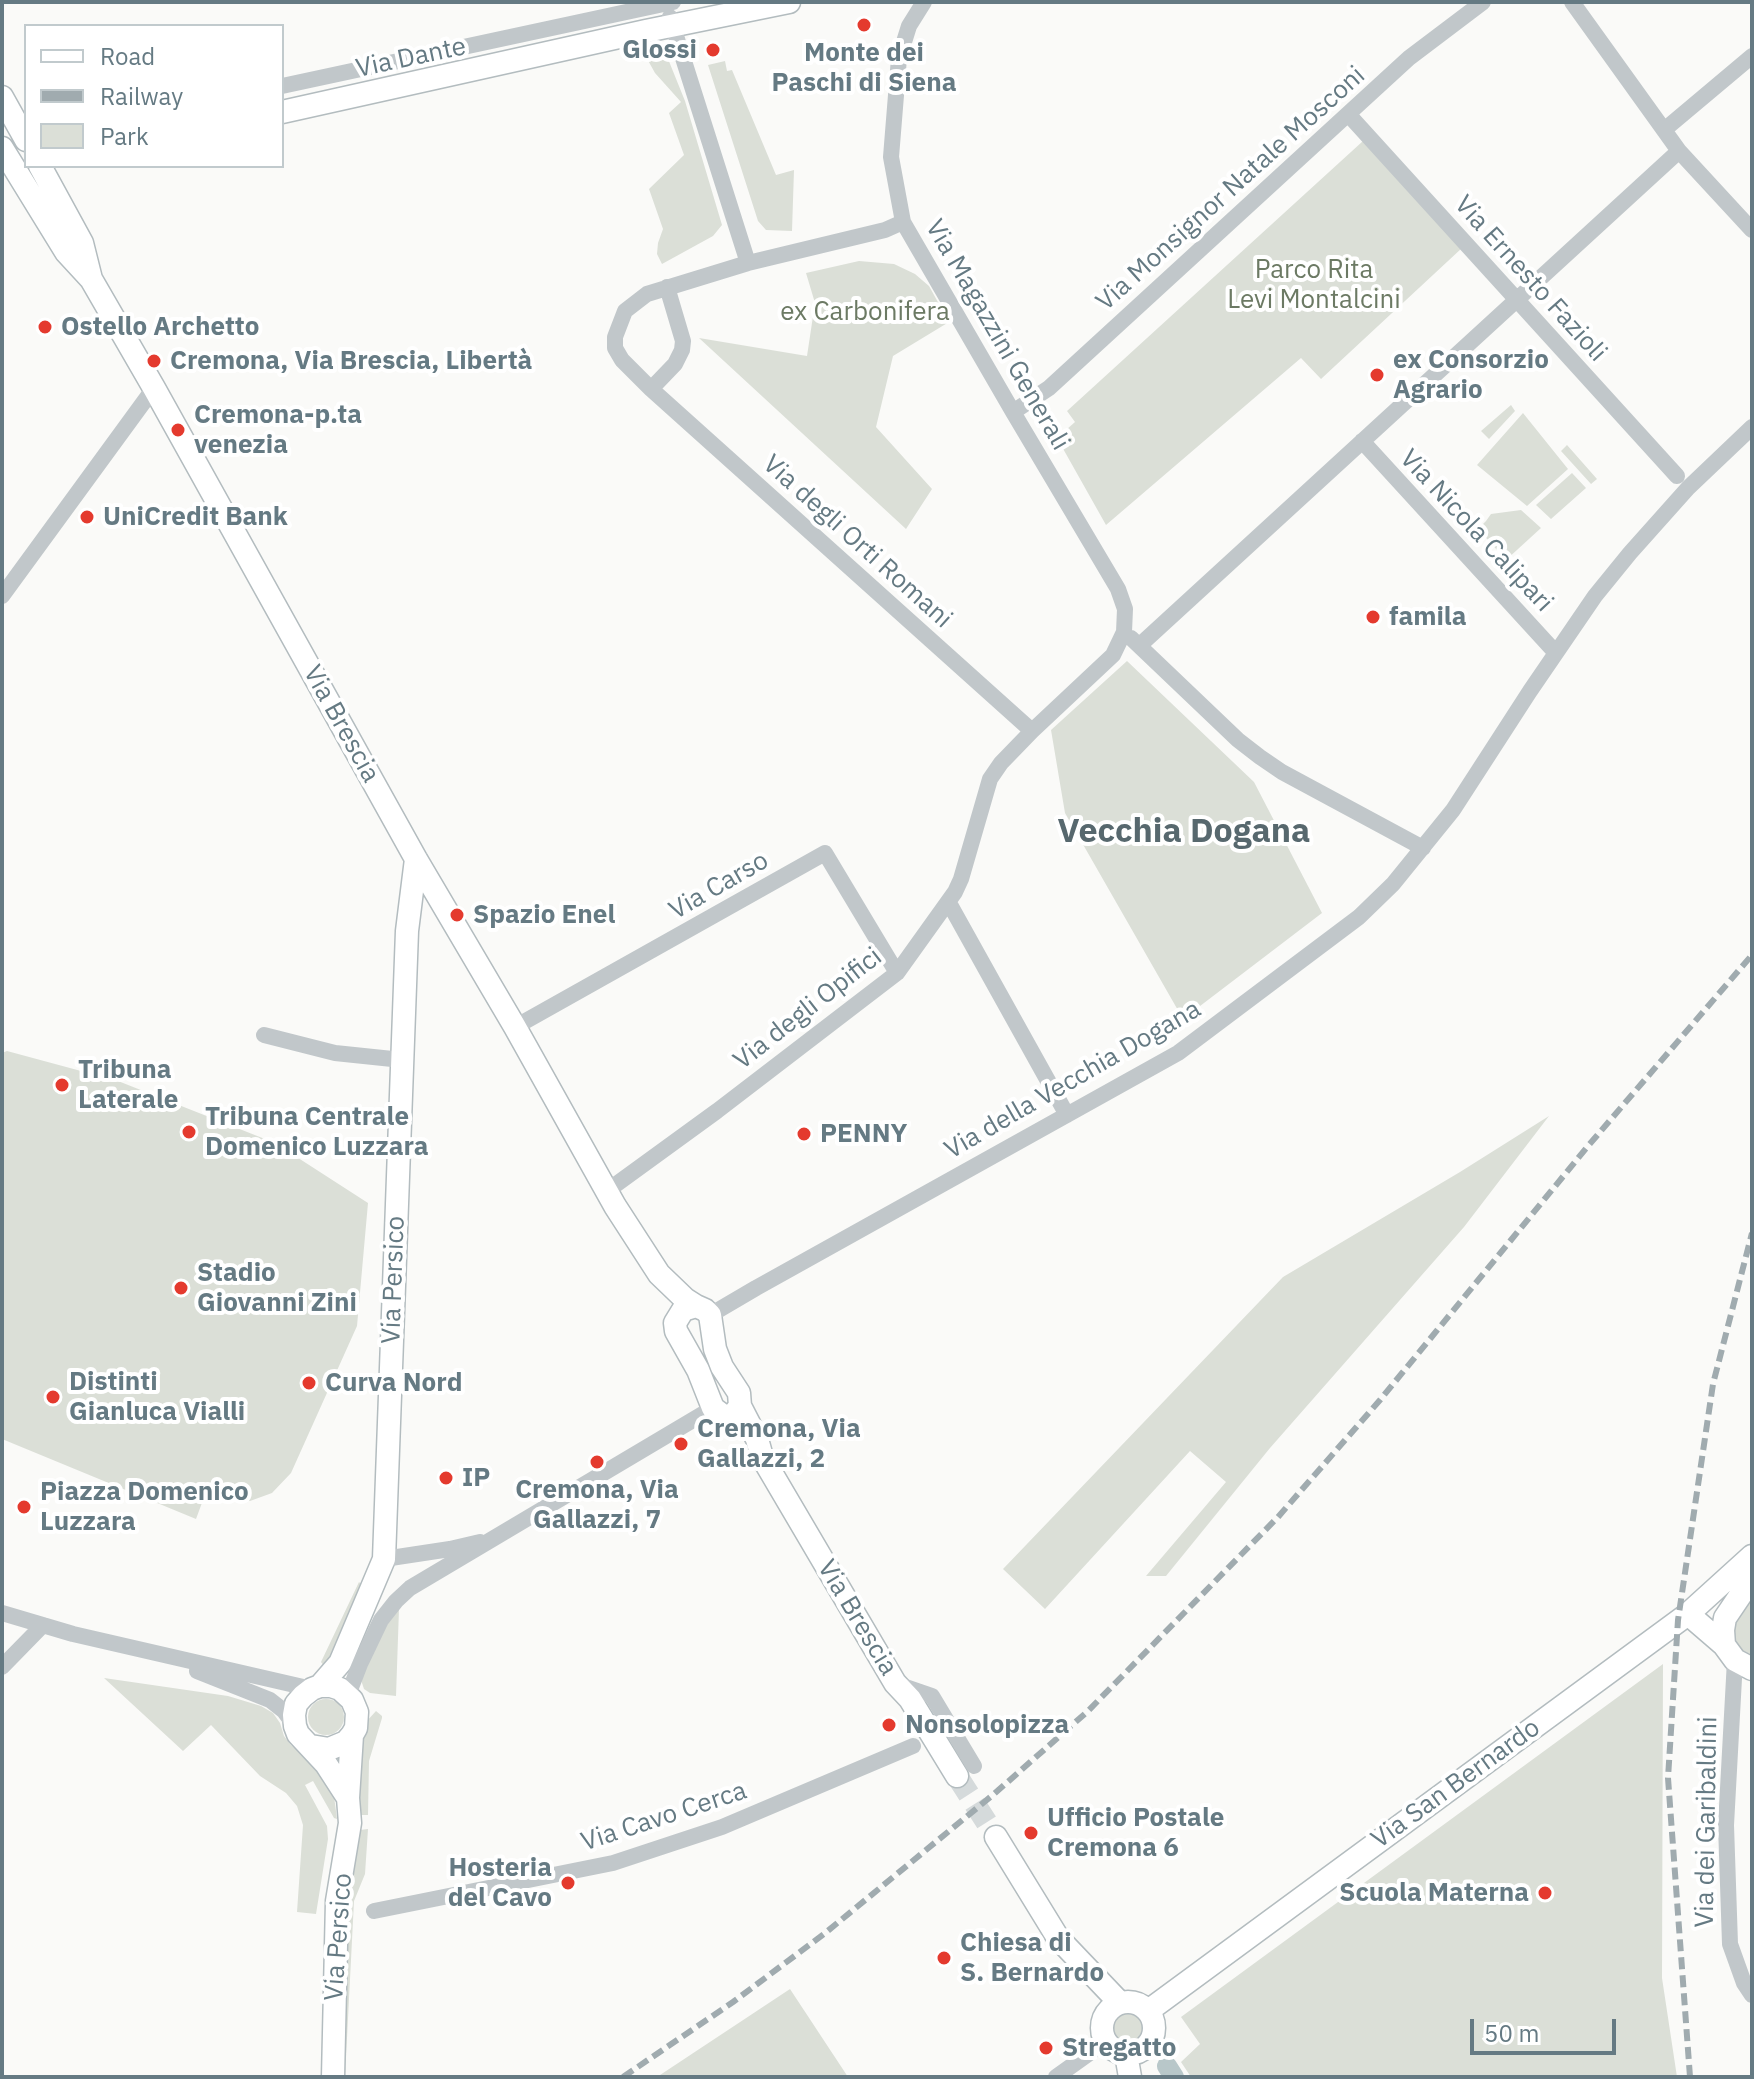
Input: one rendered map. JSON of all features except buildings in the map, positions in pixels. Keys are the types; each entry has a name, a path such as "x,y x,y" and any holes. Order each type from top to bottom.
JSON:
{"main road":[{"name":"Via Dante","path":"284,112 789,2"},
{"path":"2,97 24,136"},
{"path":"9,153 34,203 66,252 91,279"},
{"name":"Via Brescia","path":"41,168 82,243 91,279 416,859 607,1191 659,1274 679,1338 726,1410 757,1439 762,1457 895,1683 966,1771"},
{"path":"2,183 15,188 34,203"},
{"name":"Via Persico","path":"316,1688 340,1663 384,1559 407,919 416,859"},
{"path":"407,919 437,908 450,917"},
{"name":"Via Brescia","path":"659,1274 685,1299 703,1311 722,1367 739,1393 726,1410"},
{"path":"675,1323 683,1310 703,1311"},
{"name":"Via San Bernardo","path":"1148,2011 1688,1614 1752,1556"},
{"path":"1741,1661 1725,1618 1752,1578"},
{"path":"1688,1614 1741,1661"},
{"path":"311,1746 329,1749 346,1742 356,1728 357,1712 348,1695 340,1689 331,1686 316,1688 296,1704 294,1715 295,1726 304,1741 326,1764 348,1798"},
{"name":"Via Persico","path":"333,2077 337,1901 350,1823 348,1798 352,1735"},
{"path":"996,1837 1058,1938 1120,2003"},
{"path":"1120,2003 1135,2003 1148,2011 1154,2027 1153,2036 1142,2050 1118,2053 1105,2042 1102,2034 1108,2011 1120,2003"},
{"path":"1126,2054 1130,2077"}],"street":[{"name":"Via Dante","path":"284,86 669,2 673,26"},
{"name":"Via Magazzini Generali","path":"924,2 909,26 899,58 891,157 903,222 1118,589 1125,609 1124,632"},
{"name":"Via Monsignor Natale Mosconi","path":"1013,412 1049,388 1409,58 1483,2"},
{"path":"1572,2 1679,151 1752,230"},
{"path":"673,26 748,263"},
{"path":"508,63 540,31"},
{"path":"1664,130 1752,56"},
{"name":"Via Ernesto Fazioli","path":"1348,114 1677,476"},
{"path":"1140,645 1679,151"},
{"name":"Via degli Orti Romani","path":"903,222 885,230 748,263 647,294 625,311 615,337 615,348 622,360 651,389 1032,731"},
{"path":"651,389 675,364 682,350 683,341 667,287"},
{"path":"2,596 154,388"},
{"name":"Via della Vecchia Dogana","path":"703,1311 1067,1115 1194,1042 1359,917 1393,884 1453,810 1595,596 1688,488 1752,427"},
{"name":"Via Nicola Calipari","path":"1362,441 1556,653"},
{"path":"1124,632 1260,757 1423,848"},
{"name":"Via degli Opifici","path":"607,1191 897,973 949,903 961,879 990,779 1032,731 1113,655 1124,632"},
{"name":"Via Carso","path":"515,1027 825,853 897,973"},
{"path":"949,903 1067,1115"},
{"path":"264,1035 335,1053 402,1060"},
{"path":"348,1695 381,1620 396,1601 415,1585 726,1410"},
{"path":"384,1559 493,1539"},
{"path":"5,1619 316,1688"},
{"path":"2,1667 43,1625"},
{"path":"159,1655 270,1700 284,1711 295,1726"},
{"name":"Via dei Garibaldini","path":"1741,1661 1726,1825 1730,1944 1749,1985"},
{"name":"Via Cavo Cerca","path":"374,1911 613,1863 722,1827 913,1746"},
{"path":"1056,2077 1105,2042"}],"green space":[{"path":"662,44 685,101 722,225 713,236 662,264 657,254 663,229 649,189 684,155 669,113 681,102 655,73 640,46"},
{"path":"725,61 727,71 732,70 776,175 794,170 792,231 766,230 758,221 708,65"},
{"name":"Parco Rita Levi Montalcini","path":"1363,141 1462,248 1321,379 1301,358 1106,525 1057,438 1075,422 1067,411"},
{"name":"ex Carbonifera","path":"859,261 894,264 915,274 929,286 949,322 893,356 876,427 932,489 906,529 699,338 807,356 815,303 806,273"},
{"path":"1511,405 1515,411 1489,439 1481,431"},
{"path":"1523,413 1568,469 1527,506 1477,465"},
{"path":"1567,445 1597,479 1591,484 1561,451"},
{"path":"1572,473 1586,488 1551,519 1536,505"},
{"path":"1521,510 1541,528 1506,560 1478,529 1491,514"},
{"path":"1127,661 1254,782 1322,913 1183,1019 1065,813 1051,730"},
{"name":"Stadio Giovanni Zini","path":"7,1051 118,1081 275,1143 368,1203 357,1326 291,1473 272,1493 250,1501 235,1501 206,1492 196,1519 2,1439 2,1053"},
{"path":"1549,1116 1464,1227 1270,1448 1166,1576 1146,1576 1226,1482 1190,1451 1045,1609 1003,1569 1283,1277"},
{"path":"359,1582 363,1586 326,1669 321,1662"},
{"path":"1752,1594 1752,1658 1742,1653 1734,1642 1734,1621"},
{"path":"399,1609 396,1696 370,1693 364,1689 361,1680 387,1623"},
{"path":"1663,1664 1662,1978 1677,2077 1191,2077 1181,2062 1200,2044 1181,2017"},
{"path":"104,1678 228,1696 273,1713 284,1736 315,1765 334,1796 337,1819 313,1781 305,1785 327,1826 328,1839 316,1914 297,1912 303,1825 297,1806 286,1793 260,1776 211,1725 183,1751"},
{"path":"326,1699 339,1704 344,1717 339,1730 326,1735 313,1730 308,1717 313,1704"},
{"path":"376,1711 382,1718 369,1761 368,1815 359,1815 358,1751 366,1722"},
{"path":"368,1829 365,1874 354,1901 345,2077 341,2077 349,1900 360,1830"},
{"path":"790,1989 848,2077 657,2077"},
{"path":"1128,2014 1138,2018 1142,2028 1138,2038 1128,2042 1118,2038 1114,2028 1118,2018"}],"waterway":[{"path":"1167,2066 1174,2077"}],"tunnel":[{"path":"957,1776 996,1837"}],"railway":[{"path":"623,2077 733,2002 824,1934 994,1794 1088,1711 1278,1517 1380,1400 1588,1146 1752,955"},
{"path":"1690,2077 1668,1778 1678,1620 1713,1384 1752,1233"}],"place":[{"name":"Monte dei Paschi di Siena","path":"864,25"},
{"name":"Glossi","path":"713,50"},
{"name":"Ostello Archetto","path":"45,327"},
{"name":"Cremona, Via Brescia, Libertà","path":"154,361"},
{"name":"ex Consorzio Agrario","path":"1377,375"},
{"name":"Cremona-p.ta venezia","path":"178,430"},
{"name":"UniCredit Bank","path":"87,517"},
{"name":"famila","path":"1373,617"},
{"name":"Spazio Enel","path":"457,915"},
{"name":"Tribuna Laterale","path":"62,1085"},
{"name":"Tribuna Centrale Domenico Luzzara","path":"189,1132"},
{"name":"PENNY","path":"804,1134"},
{"name":"Stadio Giovanni Zini","path":"181,1288"},
{"name":"Curva Nord","path":"309,1383"},
{"name":"Distinti Gianluca Vialli","path":"53,1397"},
{"name":"Cremona, Via Gallazzi, 2","path":"681,1444"},
{"name":"Cremona, Via Gallazzi, 7","path":"597,1462"},
{"name":"IP","path":"446,1478"},
{"name":"Piazza Domenico Luzzara","path":"24,1507"},
{"name":"Nonsolopizza","path":"889,1725"},
{"name":"Ufficio Postale Cremona 6","path":"1031,1833"},
{"name":"Hosteria del Cavo","path":"568,1883"},
{"name":"Scuola Materna","path":"1545,1893"},
{"name":"Chiesa di S. Bernardo","path":"944,1958"},
{"name":"Stregatto","path":"1046,2048"}],"district":[{"name":"Vecchia Dogana","path":"1184,832"}]}
